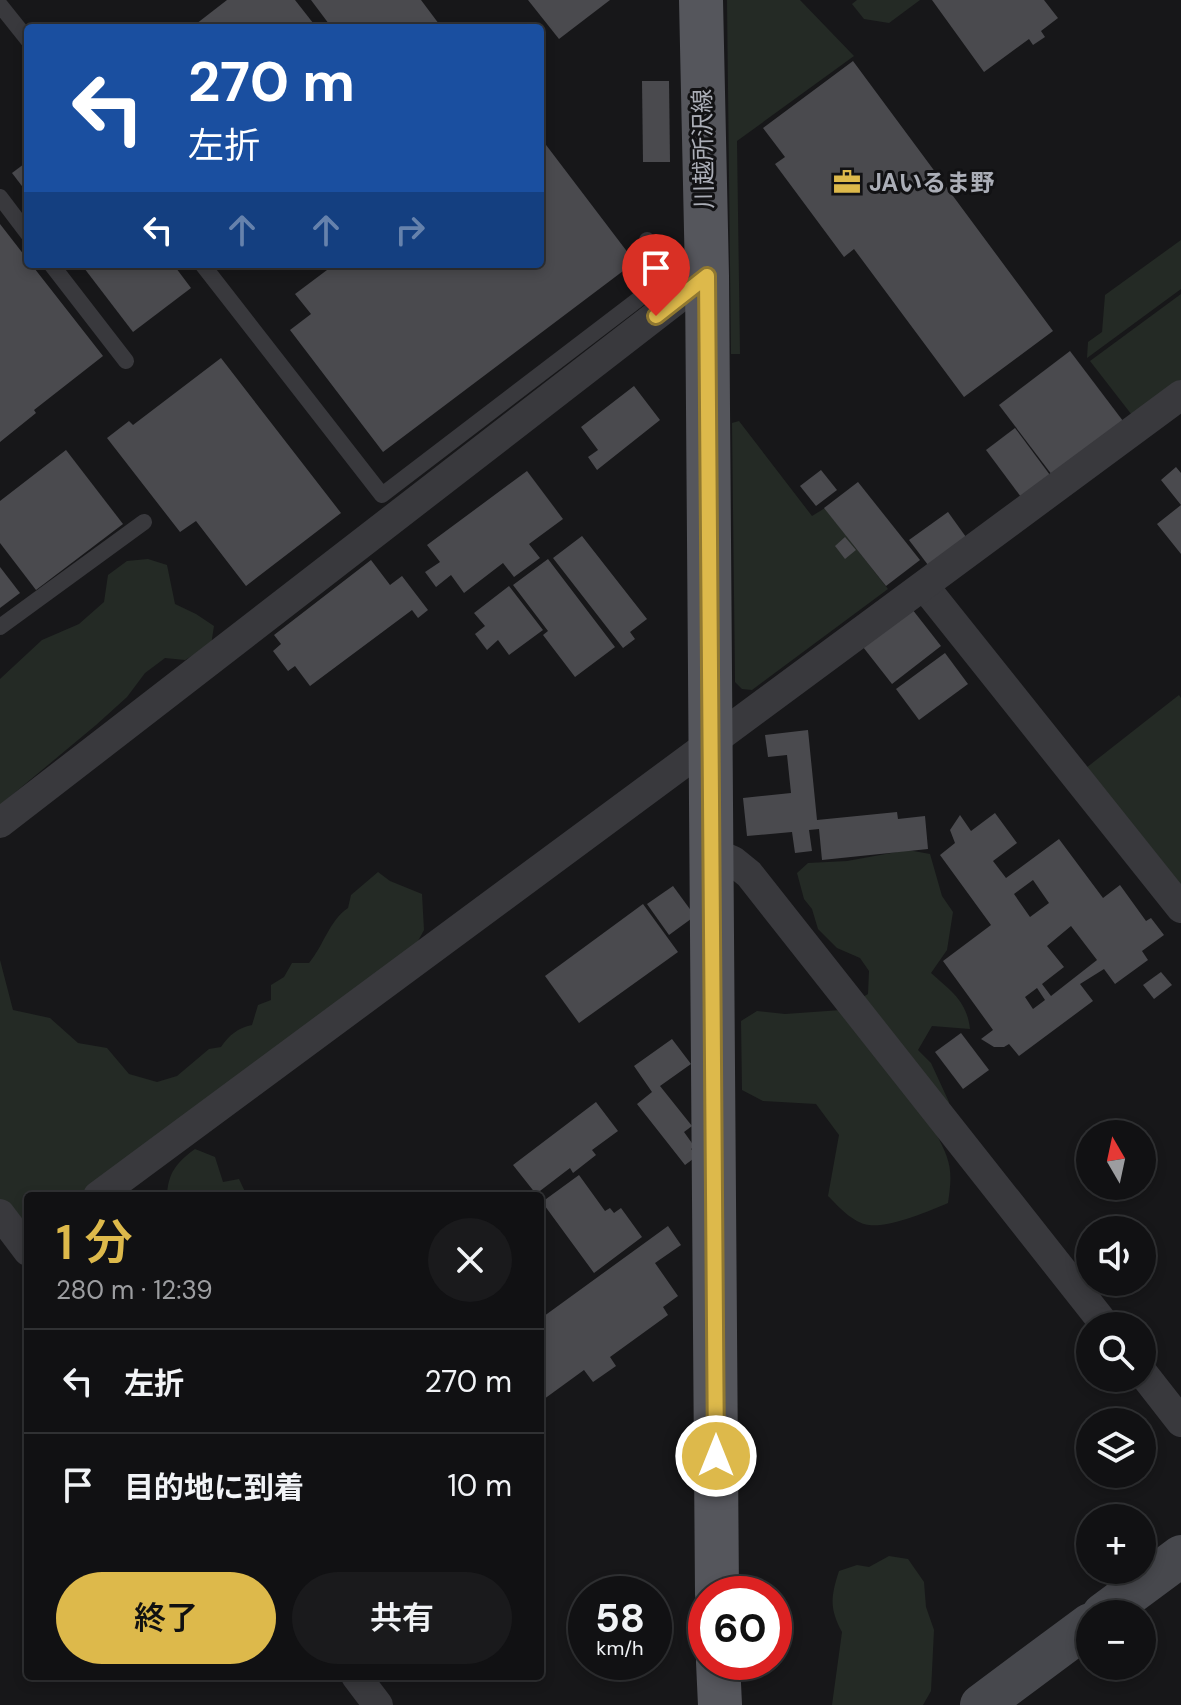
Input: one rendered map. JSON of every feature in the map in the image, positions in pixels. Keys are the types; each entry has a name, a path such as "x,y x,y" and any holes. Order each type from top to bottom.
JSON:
{"main road":[{"name":"川越所沢線","path":"701,0 707,276 717,1576"},
{"path":"1122,1600 1181,1556"},
{"path":"981,1705 1076,1634"},
{"path":"719,1680 720,1705"}],"street":[{"path":"0,823 707,276"},
{"path":"103,1192 1181,395"},
{"path":"924,586 1181,908"},
{"path":"710,851 733,861 749,874 1095,1312"},
{"path":"0,1214 24,1245"},
{"path":"1156,1390 1181,1422"},
{"path":"359,1680 378,1705"}],"lane":[{"path":"0,5 24,35"},
{"path":"0,197 24,229"},
{"path":"205,268 382,495 661,282 647,240"},
{"path":"54,268 126,361"},
{"path":"0,627 144,522"}],"shaded area":[{"path":"727,0 800,0 854,56 737,141 740,354 731,354"},
{"path":"857,0 920,0 889,23 864,19 852,4"},
{"path":"1181,240 1181,289 1087,358 1088,342 1102,332 1105,295"},
{"path":"1181,294 1181,385 1135,419 1090,361"},
{"path":"739,421 812,516 825,508 888,589 752,690 742,689 735,682 732,423"},
{"path":"148,559 167,565 175,604 214,626 211,645 185,660 165,658 145,673 127,697 0,805 0,679 42,640 79,624 104,602 108,575 127,561"},
{"path":"1179,695 1181,698 1181,889 1086,768"},
{"path":"908,850 930,854 942,896 953,912 947,950 931,973 962,1004 970,1029 932,1026 918,1050 931,1063 949,1102 935,1132 949,1166 948,1203 898,1221 869,1225 852,1218 828,1196 839,1135 816,1104 763,1101 742,1090 741,1021 757,1011 785,1014 841,1010 868,994 869,971 860,958 837,948 818,929 812,909 804,899 797,873 808,863 847,861"},
{"path":"378,872 390,881 422,894 424,930 412,952 88,1192 24,1192 24,1230 0,1203 0,960 13,1010 50,1018 78,1043 107,1048 129,1074 157,1082 177,1076 209,1049 221,1047 234,1033 252,1025 258,1005 271,1000 271,985 284,977 292,963 309,963 336,920 348,908 351,895"},
{"path":"195,1149 215,1157 223,1182 239,1179 245,1192 168,1192 174,1169"},
{"path":"889,1556 908,1559 924,1582 926,1607 934,1630 931,1691 923,1705 832,1705 842,1632 833,1602 839,1571 857,1565 869,1567"}],"building":[{"path":"227,0 295,0 314,24 196,24"},
{"path":"311,0 421,0 439,24 329,24"},
{"path":"528,0 610,0 559,39"},
{"path":"932,0 1044,0 1058,18 1041,31 1045,37 1033,45 1029,39 984,72"},
{"path":"853,61 1053,331 964,397 854,249 844,257 775,164 785,157 763,128"},
{"path":"642,81 669,81 670,162 643,162"},
{"path":"544,142 635,262 383,452 290,330 311,314 295,294 330,268 544,268"},
{"path":"24,164 24,189 12,173"},
{"path":"0,224 24,255 24,268 34,268 103,356 34,410 36,413 0,442"},
{"path":"84,268 176,268 191,288 133,332"},
{"path":"1070,351 1123,421 1052,475 999,405"},
{"path":"221,358 341,513 246,586 196,521 180,532 107,438 129,421 133,425"},
{"path":"634,386 660,420 597,470 588,457 598,450 581,427"},
{"path":"1015,428 1050,475 1021,497 986,450"},
{"path":"66,450 123,524 36,590 0,543 0,501"},
{"path":"1176,467 1181,473 1181,505 1161,480"},
{"path":"821,470 837,490 816,506 800,486"},
{"path":"527,471 563,519 529,544 540,558 514,577 503,563 464,593 451,575 436,587 425,572 440,562 427,545"},
{"path":"858,482 920,560 886,586 824,508"},
{"path":"1181,505 1181,554 1157,524"},
{"path":"948,512 966,537 928,565 909,540"},
{"path":"582,536 647,619 630,632 635,639 623,648 553,558"},
{"path":"845,537 856,550 845,559 835,546"},
{"path":"548,559 615,647 575,677 543,635 548,631 513,585"},
{"path":"371,560 390,585 402,576 428,610 418,618 412,610 310,686 295,666 288,671 273,651 281,644 274,635"},
{"path":"0,567 20,593 0,608"},
{"path":"509,586 543,630 509,655 498,640 487,650 475,634 485,626 474,613"},
{"path":"912,609 941,646 892,684 863,647"},
{"path":"945,653 968,684 919,720 896,689"},
{"path":"808,730 817,820 897,812 898,819 925,816 928,849 822,860 819,829 809,830 812,851 795,853 792,832 747,836 743,798 791,793 787,755 768,757 765,735"},
{"path":"995,813 1017,843 993,861 1006,878 1059,839 1103,898 1120,885 1146,921 1151,918 1164,935 1142,951 1148,960 1115,984 1104,969 1080,984 1093,1001 1019,1056 1009,1044 994,1047 981,1039 993,1030 943,961 991,925 940,855 955,843 950,830 960,815 971,831","holes":["1033,880 1049,903 1030,917 1014,894","1071,926 1097,960 1051,996 1042,984 1064,967 1047,946","1037,988 1045,1000 1033,1009 1025,997"]},
{"path":"673,886 695,916 669,935 647,904"},
{"path":"643,904 678,952 579,1023 545,976"},
{"path":"1161,972 1172,985 1154,999 1143,985"},
{"path":"961,1033 989,1070 963,1089 935,1052"},
{"path":"672,1039 691,1064 660,1086 692,1126 684,1132 697,1156 685,1165 637,1104 652,1092 634,1066"},
{"path":"596,1102 618,1131 592,1150 596,1155 573,1173 570,1168 539,1192 534,1192 513,1165"},
{"path":"579,1175 605,1211 610,1208 614,1213 621,1208 642,1237 594,1273 544,1201"},
{"path":"668,1226 681,1245 655,1263 678,1296 663,1307 668,1315 610,1357 616,1366 593,1382 584,1370 544,1399 544,1316"}],"place":[{"name":"JAいるま野","path":"847,182"}],"route":[{"path":"656,316 707,276 716,1456"}]}
